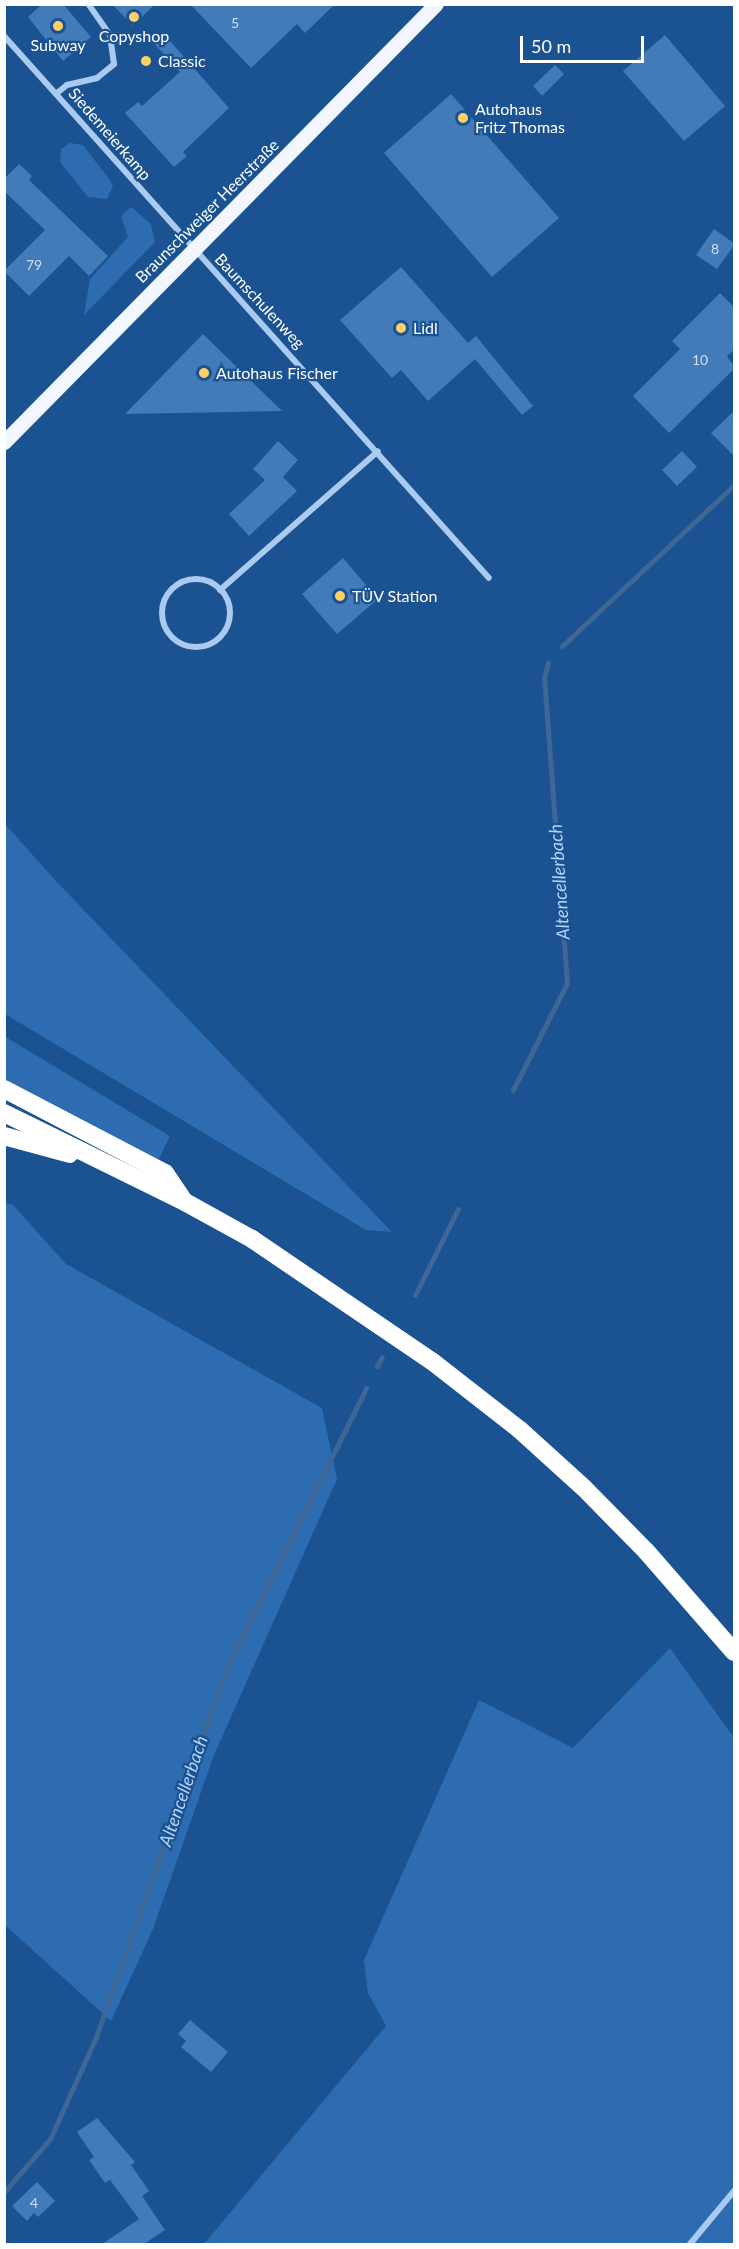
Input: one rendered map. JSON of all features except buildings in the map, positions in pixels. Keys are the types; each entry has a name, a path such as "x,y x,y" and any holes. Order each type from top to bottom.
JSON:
{"highway":[{"path":"4,1089 165,1173 185,1202"},
{"path":"4,1113 185,1202 351,1303 520,1430 646,1551 735,1652"},
{"path":"4,1136 112,1165"}],"main road":[{"name":"Braunschweiger Heerstraße","path":"4,442 435,4"}],"street":[{"path":"57,93 66,85 97,78 114,64 110,35 88,4"},
{"name":"Siedemeierkamp","path":"4,36 194,250"},
{"name":"Baumschulenweg","path":"194,250 378,451 489,578"},
{"path":"220,590 378,451"},
{"path":"197,579 220,590 229,614 219,638 195,647 171,636 162,612 172,588 197,579"},
{"path":"690,2244 735,2191"}],"shaded area":[{"path":"70,143 83,145 110,180 113,186 107,199 88,197 60,162 61,149"},
{"path":"131,207 151,224 155,242 84,315 90,279 128,237 121,216"},
{"path":"5,824 56,881 392,1232 366,1230 5,1014"},
{"path":"4,1036 170,1136 156,1165 5,1079"},
{"path":"5,1203 13,1205 66,1264 322,1408 337,1479 214,1755 153,1929 111,2021 5,1925"},
{"path":"670,1648 734,1738 734,2244 204,2244 386,2026 368,1993 364,1960 479,1700 573,1748"}],"waterway":[{"name":"Altencellerbach","path":"562,646 734,485"},
{"name":"Altencellerbach","path":"513,1090 567,983 544,678 548,663"},
{"name":"Altencellerbach","path":"415,1295 458,1209"},
{"name":"Altencellerbach","path":"377,1366 382,1357"},
{"name":"Altencellerbach","path":"4,2192 50,2139 96,2037 227,1667 366,1388"}],"place":[{"name":"Copyshop","path":"134,17"},
{"name":"Subway","path":"58,26"},
{"name":"Classic","path":"146,61"},
{"name":"Autohaus Fritz Thomas","path":"463,118"},
{"name":"Lidl","path":"401,328"},
{"name":"Autohaus Fischer","path":"204,373"},
{"name":"TÜV Station","path":"340,596"}]}
